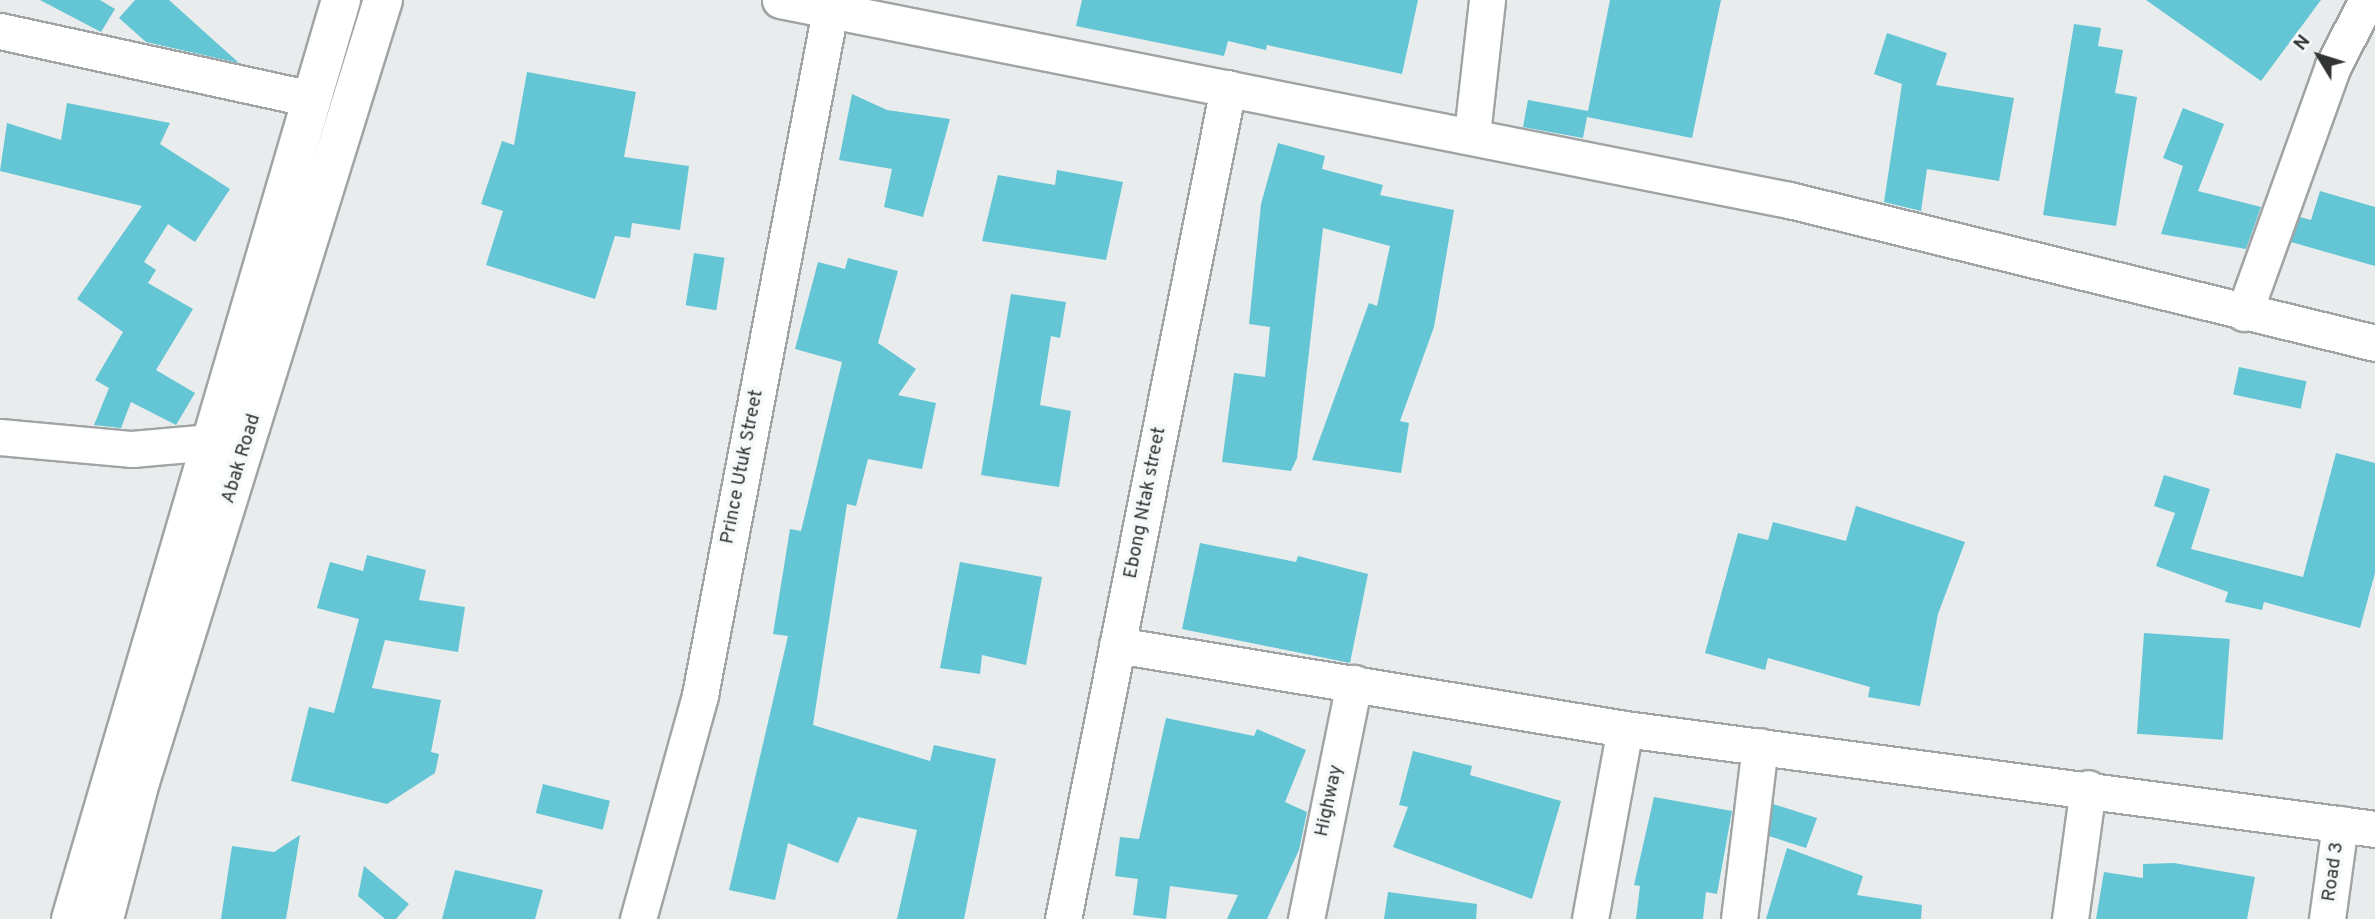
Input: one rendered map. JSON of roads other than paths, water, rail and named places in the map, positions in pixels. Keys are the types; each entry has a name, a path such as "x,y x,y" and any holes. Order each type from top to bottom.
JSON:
{"highway":[{"name":"Abak Road","path":"71,919 341,0"},
{"name":"Abak Road","path":"104,919 140,782 383,0"}],"street":[{"path":"780,0 1472,135 1789,200 2375,343"},
{"path":"1472,135 1487,0"},
{"path":"2244,313 2333,66 2367,0"},
{"name":"Prince Utuk Street","path":"638,919 700,695 830,11"},
{"path":"0,31 311,99"},
{"name":"Ebong Ntak street","path":"1063,919 1228,88"},
{"path":"0,437 132,449 211,442"},
{"path":"1117,645 1625,729 2088,788 2375,829"},
{"name":"Highway","path":"1306,919 1354,684"},
{"path":"1590,919 1625,729"},
{"path":"1739,919 1760,746"},
{"path":"2070,919 2088,788"},
{"name":"Road 3","path":"2327,919 2340,824"}]}
